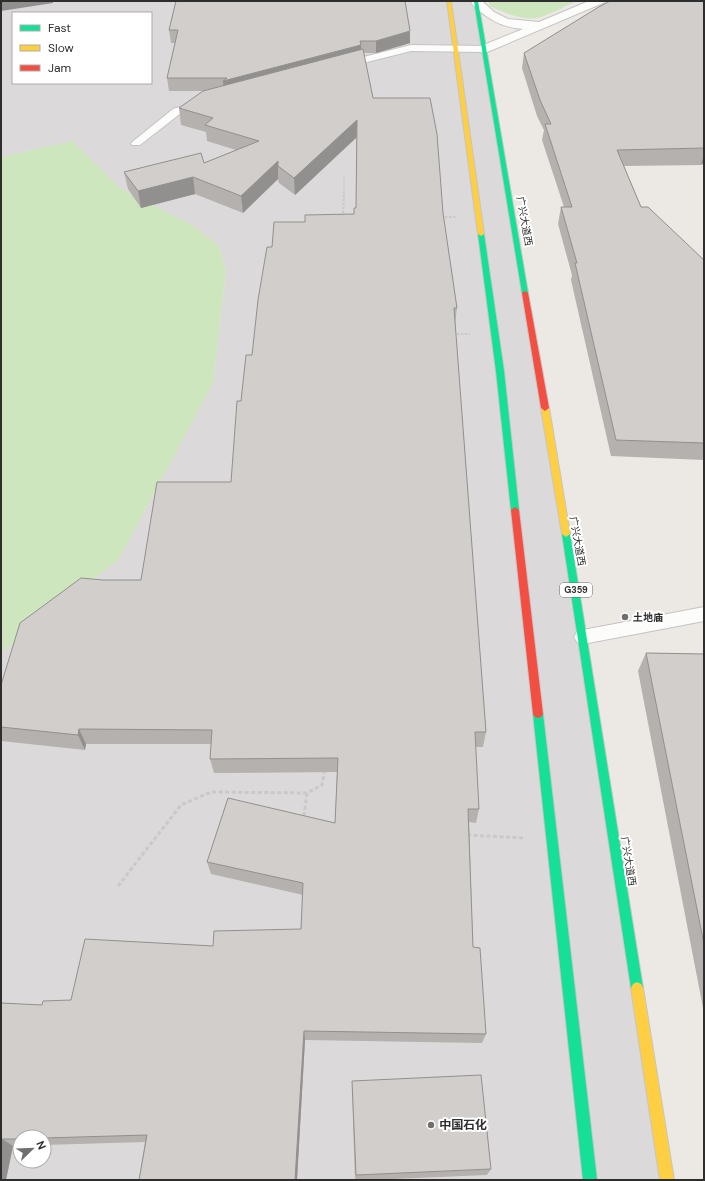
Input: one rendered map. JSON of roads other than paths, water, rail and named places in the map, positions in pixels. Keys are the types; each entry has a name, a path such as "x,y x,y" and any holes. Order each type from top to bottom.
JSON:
{"highway":[{"path":"449,1 495,334 590,1180"},
{"name":"广兴大道西","path":"476,2 584,637 667,1180"}],"street":[{"path":"485,49 598,1"},
{"path":"476,2 486,12 504,23 527,26 544,24"}],"lane":[{"path":"331,68 411,48 485,49"},
{"path":"136,143 177,111 211,101"},
{"path":"584,637 704,614"}],"place":[{"name":"土地庙","path":"625,617"},
{"name":"中国石化","path":"431,1125"}]}
